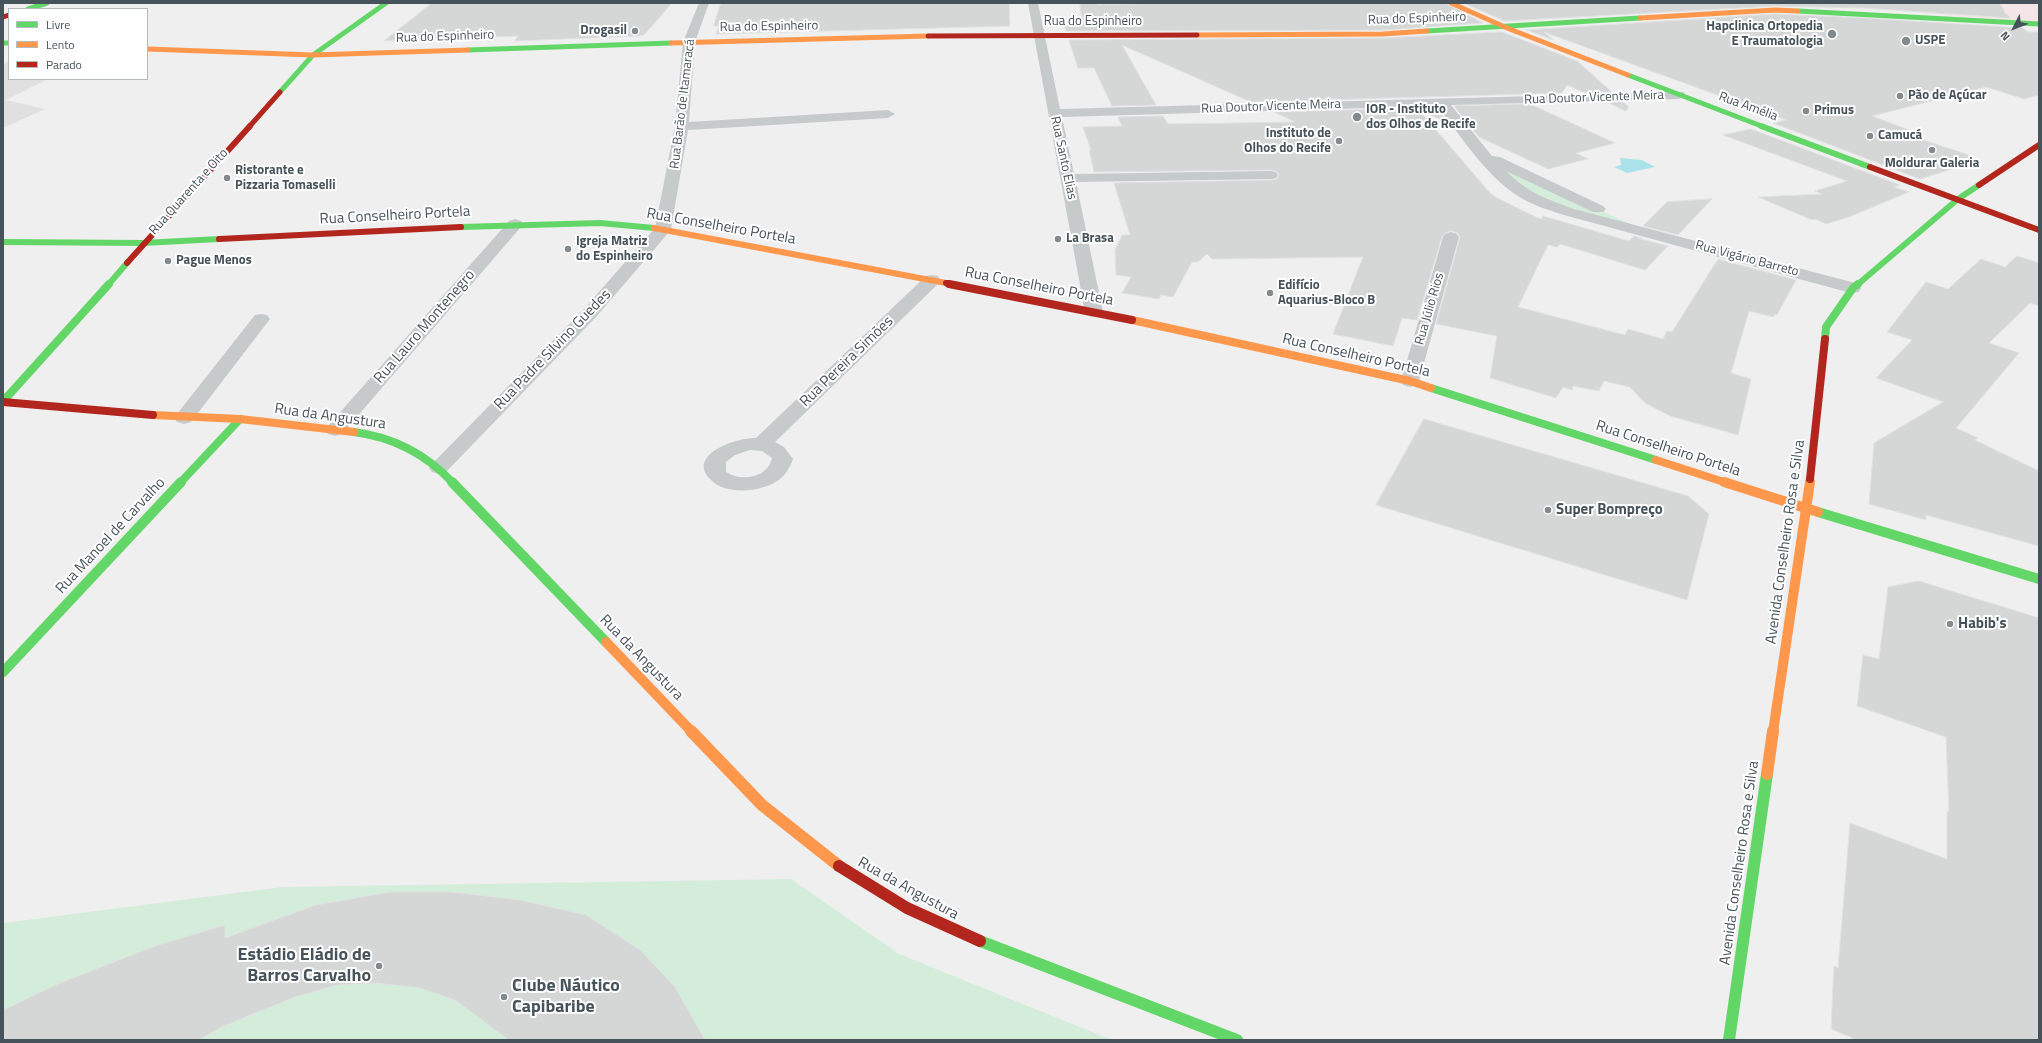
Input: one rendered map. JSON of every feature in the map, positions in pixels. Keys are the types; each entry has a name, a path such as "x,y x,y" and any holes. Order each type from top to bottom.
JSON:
{"main road":[{"path":"31,8 47,3"},
{"name":"Rua Quarenta e Oito","path":"4,399 313,54 386,3"},
{"name":"Rua Amélia","path":"1451,3 1507,28 1679,95 2039,230"},
{"name":"Rua do Espinheiro","path":"148,49 313,54 689,42 1038,35 1383,34 1507,28 1775,10 1864,13 2039,24"},
{"name":"Avenida Conselheiro Rosa e Silva","path":"1729,1040 1781,672 1807,509 1826,327 1853,288 1958,199 2039,145"},
{"name":"Rua Conselheiro Portela","path":"3,242 143,243 515,224 600,223 662,229 1094,312 1410,381 1807,509 2039,579"},
{"name":"Rua da Angustura","path":"4,399 184,418 240,420 335,430 377,435 397,442 439,468 762,804 812,846 868,886 952,930 1237,1040"},
{"name":"Rua Manoel de Carvalho","path":"3,672 240,420"}],"street":[{"name":"Rua Barão de Itamaracá","path":"662,229 682,126 689,42 704,3"},
{"name":"Rua Santo Elias","path":"1032,3 1094,312"},
{"name":"Rua Doutor Vicente Meira","path":"1054,114 1679,95"},
{"name":"Rua Vigário Barreto","path":"1441,102 1484,154 1510,182 1525,194 1536,200 1569,212 1853,288"},
{"path":"682,126 888,114"},
{"path":"1068,178 1271,175"},
{"name":"Rua Lauro Montenegro","path":"335,430 515,224"},
{"name":"Rua Padre Silvino Guedes","path":"439,468 590,313 662,229"},
{"name":"Rua Júlio Rios","path":"1410,381 1451,237"},
{"name":"Rua Pereira Simões","path":"762,444 932,280"},
{"path":"184,418 261,319"}],"shaded area":[{"path":"1912,3 2039,3 2039,23 1923,13"},
{"path":"8,62 8,80 46,80 6,100 45,109 3,128 3,64"}],"green space":[{"path":"1489,157 1634,226 1570,210 1518,184"},
{"name":"Clube Náutico Capibaribe","path":"791,879 899,954 1112,1040 3,1040 3,923 282,887"}],"water":[{"path":"1620,158 1642,160 1655,167 1627,173 1614,167 1621,165"}],"building":[{"path":"432,3 672,3 644,35 639,36 515,41 518,36 384,41"},
{"path":"721,3 1009,3 1010,26 716,34 719,26 714,26"},
{"path":"1080,3 1097,3 1098,5 1171,3 1445,3 1483,23 1383,30 1066,31 1064,25 1082,25"},
{"path":"1464,3 2000,3 2005,13 2011,18 1864,8 1775,6 1505,21"},
{"path":"1775,14 2023,28 2028,32 2039,32 2039,95 2024,99 1986,87 1872,116 1909,130 1902,133 1972,156 1946,166 1952,169 1920,179 1773,123 1786,120 1544,32 1553,40 1527,30"},
{"path":"1502,32 1577,61 1612,92 1585,93 1567,85 1562,93 1251,102 1122,45 1156,105 1112,106 1094,68 1078,68 1069,40 1383,38"},
{"path":"1607,102 1623,102 1629,107 1626,111"},
{"path":"1530,104 1615,143 1576,153 1588,159 1548,169 1479,137 1454,106"},
{"path":"1436,108 1448,123 1418,109 1490,193 1499,199 1538,218 1542,219 1543,216 1629,241 1634,236 1668,246 1645,270 1560,244 1557,247 1548,245 1518,307 1625,335 1628,329 1663,339 1667,331 1672,332 1718,259 1796,280 1777,315 1775,314 1773,317 1749,311 1731,373 1751,379 1738,435 1670,416 1645,403 1630,387 1604,381 1599,391 1573,386 1572,390 1563,387 1556,398 1490,378 1497,336 1436,324 1460,237 1458,233 1451,231 1445,233 1442,237 1417,320 1402,318 1393,346 1333,334 1363,257 1212,259 1207,254 1198,262 1192,262 1173,297 1161,295 1159,299 1122,293 1131,277 1116,275 1115,250 1122,235 1130,235 1114,183 1271,180 1277,179 1279,174 1276,171 1271,170 1094,172 1089,150 1091,150 1083,127 1122,126 1118,117 1163,116 1168,124 1295,122 1274,112"},
{"path":"1751,129 1900,185 1894,187 1909,192 1849,217 1826,224 1815,219 1812,220 1758,197 1822,194 1815,191 1847,181 1723,135"},
{"path":"1712,199 1678,235 1643,226 1667,202"},
{"path":"2017,256 2039,263 2039,306 2030,303 1989,343 2019,353 1956,428 1978,438 1975,440 2039,471 2039,546 1926,515 1926,520 1869,504 1874,443 1943,402 1876,378 1912,340 1887,332 1926,282 1948,289 1981,259 2005,267"},
{"name":"Super Bompreço","path":"1424,419 1688,496 1709,514 1687,600 1376,505"},
{"path":"1919,581 2039,618 2039,1040 1857,1040 1831,1029 1834,966 1838,968 1850,823 1947,859 1947,811 1949,812 1946,737 1857,706 1863,655 1879,659 1888,587"},
{"name":"Estádio Eládio de Barros Carvalho","path":"391,892 452,892 520,900 586,915 640,950 675,987 705,1040 509,1040 455,1000 420,988 376,983 337,985 295,997 221,1027 199,1040 3,1040 3,1010 60,983 155,946 225,925 225,938 316,905"}],"traffic: fast":[{"path":"31,8 47,3"},
{"path":"280,92 313,55 386,3"},
{"path":"1798,11 2039,24"},
{"path":"1427,31 1640,18"},
{"path":"3,43 8,43"},
{"path":"468,50 671,43"},
{"path":"1628,75 1870,167"},
{"path":"1825,339 1826,327 1853,288 1958,199 1979,185"},
{"path":"461,227 600,223 654,228"},
{"path":"3,242 143,243 219,239"},
{"path":"3,398 7,397 127,263"},
{"path":"1431,388 1656,460"},
{"path":"3,672 240,419"},
{"path":"354,432 377,435 397,442 439,468 606,642"},
{"path":"1818,512 2039,579"},
{"path":"1729,1040 1767,774"},
{"path":"980,941 1237,1040"}],"traffic: slow":[{"path":"1451,3 1507,28 1628,75"},
{"path":"1640,18 1775,10 1798,11"},
{"path":"1197,35 1383,34 1427,31"},
{"path":"671,43 928,36"},
{"path":"148,49 313,55 468,50"},
{"path":"654,228 946,283"},
{"path":"1132,320 1410,381 1431,388"},
{"path":"153,415 240,419 354,432"},
{"path":"1656,460 1818,512"},
{"path":"1767,774 1810,479"},
{"path":"606,642 762,805 839,866"}],"traffic: jam":[{"path":"3,17 8,15"},
{"path":"928,36 1197,35"},
{"path":"127,263 280,92"},
{"path":"1979,185 2039,145"},
{"path":"1870,167 2039,230"},
{"path":"219,239 461,227"},
{"path":"946,283 1132,320"},
{"path":"1810,479 1825,339"},
{"path":"3,402 153,415"},
{"path":"839,866 872,888 907,908 961,934 980,941"}],"place":[{"name":"Drogasil","path":"635,31"},
{"name":"Hapclinica Ortopedia E Traumatologia","path":"1832,34"},
{"name":"USPE","path":"1906,41"},
{"name":"Pão de Açúcar","path":"1900,96"},
{"name":"Primus","path":"1806,111"},
{"name":"IOR - Instituto dos Olhos de Recife","path":"1357,117"},
{"name":"Camucá","path":"1870,136"},
{"name":"Instituto de Olhos do Recife","path":"1339,141"},
{"name":"Moldurar Galeria","path":"1932,150"},
{"name":"Ristorante e Pizzaria Tomaselli","path":"227,178"},
{"name":"La Brasa","path":"1058,239"},
{"name":"Igreja Matriz do Espinheiro","path":"568,249"},
{"name":"Pague Menos","path":"168,261"},
{"name":"Edifício Aquarius-Bloco B","path":"1270,293"},
{"name":"Super Bompreço","path":"1548,510"},
{"name":"Habib's","path":"1950,624"},
{"name":"Estádio Eládio de Barros Carvalho","path":"379,966"},
{"name":"Clube Náutico Capibaribe","path":"504,997"}]}
